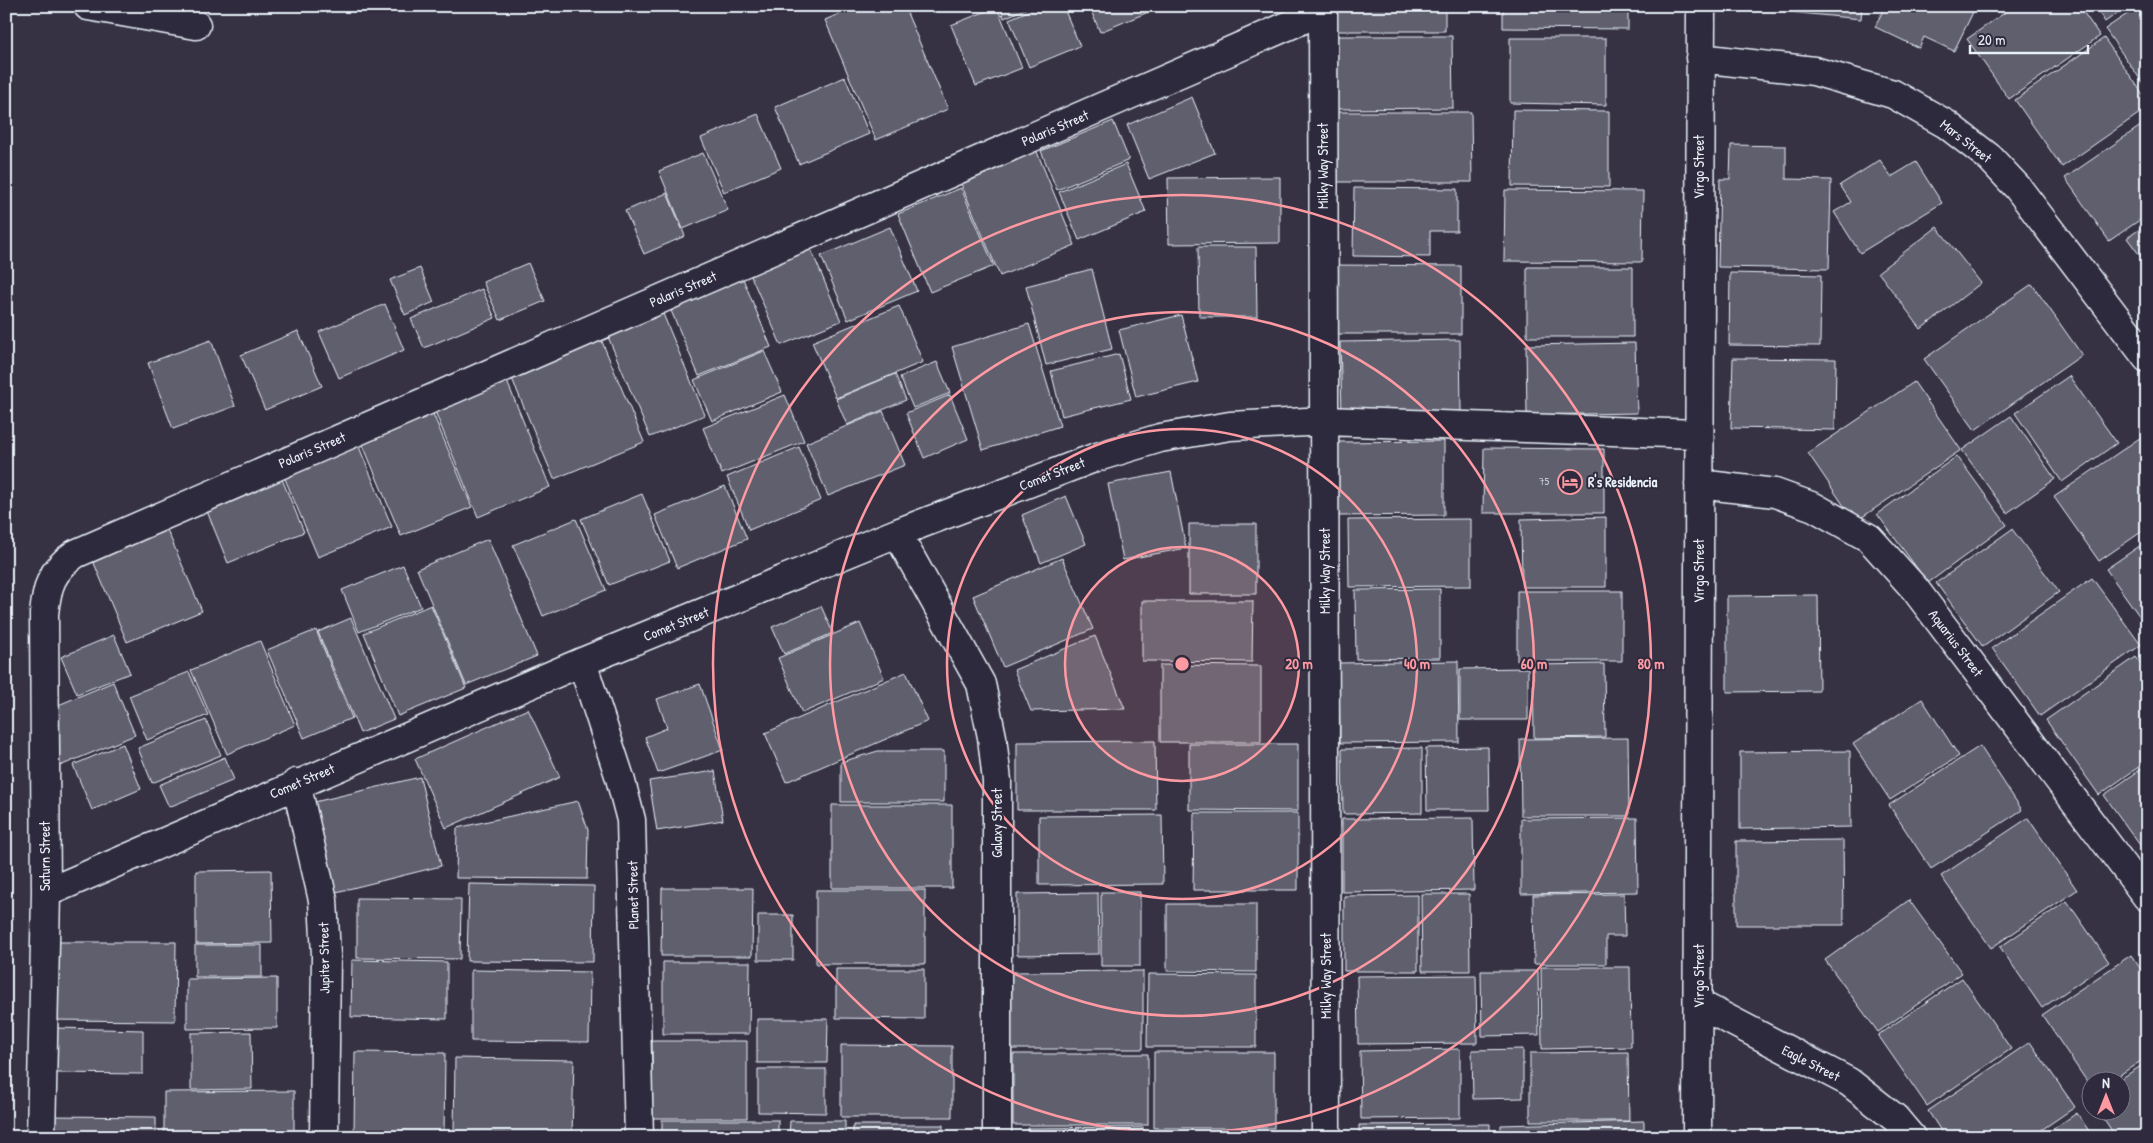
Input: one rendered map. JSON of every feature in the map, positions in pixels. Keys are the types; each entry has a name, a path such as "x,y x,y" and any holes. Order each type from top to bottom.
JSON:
{"street":[{"path":"88,6 196,26"},
{"name":"Virgo Street","path":"1697,1137 1699,1004 1698,434 1701,6"},
{"name":"Milky Way Street","path":"1323,9 1326,1137"},
{"name":"Polaris Street","path":"52,577 60,564 75,554 1323,9"},
{"name":"Mars Street","path":"1700,58 1814,71 1893,94 1946,124 1990,158 2018,188 2147,358"},
{"name":"Comet Street","path":"46,893 296,783 582,662 896,534 1094,458 1160,438 1230,426 1325,420 1698,434"},
{"name":"Aquarius Street","path":"1699,484 1775,493 1814,508 1869,538 1915,589 2147,897"},
{"name":"Galaxy Street","path":"896,534 981,684 992,736 997,781 997,1137"},
{"name":"Saturn Street","path":"41,1137 46,893 44,614 46,593 52,577"},
{"name":"Planet Street","path":"582,662 632,820 639,1137"},
{"name":"Jupiter Street","path":"296,783 323,900 326,955 324,1137"},
{"name":"Eagle Street","path":"1699,1004 1849,1082 1895,1118 1911,1137"}],"building":[{"path":"858,6 904,6 948,109 876,140 825,20"},
{"path":"999,6 1032,6 1004,18"},
{"path":"1040,6 1063,6 1080,46 1029,67 1009,19"},
{"path":"1089,6 1157,6 1158,8 1100,32"},
{"path":"1332,6 1445,6 1445,31 1332,31"},
{"path":"1503,6 1628,6 1628,29 1503,28"},
{"path":"1780,6 1862,6 1861,19 1779,11"},
{"path":"1885,6 1976,6 1954,51 1924,37 1919,48 1875,27"},
{"path":"2014,6 2079,6 2100,36 2009,99 1967,39"},
{"path":"2095,6 2127,6 2105,22"},
{"path":"2139,6 2147,6 2147,89 2105,29"},
{"path":"997,7 1022,68 976,86 951,25"},
{"path":"1333,36 1452,36 1453,108 1334,109"},
{"path":"1510,38 1606,38 1606,105 1510,103"},
{"path":"2104,38 2147,100 2147,108 2062,167 2015,100"},
{"path":"845,77 869,134 799,164 775,107"},
{"path":"1192,97 1215,153 1149,179 1127,125"},
{"path":"1513,110 1609,111 1609,187 1512,186"},
{"path":"1330,112 1471,112 1472,182 1331,182"},
{"path":"758,114 781,168 724,192 701,138"},
{"path":"1113,121 1129,160 1057,190 1041,151"},
{"path":"2142,125 2147,131 2147,215 2109,241 2065,178"},
{"path":"1731,145 1786,146 1786,179 1831,180 1829,269 1718,267 1720,179 1730,179"},
{"path":"1035,147 1075,245 1000,276 959,179"},
{"path":"703,153 728,210 683,229 659,171"},
{"path":"1880,160 1891,177 1916,162 1942,203 1860,253 1834,212 1851,202 1840,185"},
{"path":"1126,164 1146,212 1079,240 1059,192"},
{"path":"1280,177 1280,243 1169,244 1168,178"},
{"path":"961,188 994,266 930,292 898,214"},
{"path":"1354,188 1457,189 1457,231 1430,231 1430,257 1353,256"},
{"path":"1505,190 1643,191 1642,262 1504,261"},
{"path":"667,193 685,236 644,254 625,211"},
{"path":"2147,224 2147,265 2127,238"},
{"path":"890,227 917,291 848,320 821,256"},
{"path":"1937,227 1981,283 1921,329 1878,272"},
{"path":"808,242 841,321 781,345 747,267"},
{"path":"1198,247 1256,247 1257,317 1199,317"},
{"path":"528,263 545,301 500,320 483,282"},
{"path":"1336,265 1461,266 1461,334 1335,334"},
{"path":"1527,267 1633,267 1633,337 1527,337"},
{"path":"420,268 434,302 405,315 390,280"},
{"path":"739,269 771,347 699,376 666,299"},
{"path":"1092,269 1112,349 1046,365 1026,286"},
{"path":"1730,273 1821,275 1820,346 1729,345"},
{"path":"2032,284 2082,355 1975,430 1924,359"},
{"path":"482,289 495,318 424,348 411,319"},
{"path":"385,304 404,350 339,378 319,332"},
{"path":"899,306 923,362 836,398 812,342"},
{"path":"661,309 705,415 650,437 606,332"},
{"path":"1181,315 1198,382 1136,397 1119,330"},
{"path":"1029,324 1060,426 983,450 952,347"},
{"path":"298,331 322,386 265,410 241,355"},
{"path":"598,332 644,442 554,479 508,369"},
{"path":"211,340 235,406 173,429 148,363"},
{"path":"1460,340 1461,411 1342,413 1340,342"},
{"path":"1635,343 1637,413 1527,415 1526,345"},
{"path":"764,351 782,392 712,421 694,380"},
{"path":"1119,354 1131,399 1062,416 1051,371"},
{"path":"1733,358 1836,359 1835,430 1731,428"},
{"path":"937,362 950,393 913,408 900,377"},
{"path":"504,374 550,487 478,517 432,404"},
{"path":"895,374 906,400 847,425 836,399"},
{"path":"2069,376 2117,443 2062,482 2015,413"},
{"path":"1914,382 1961,450 1855,522 1808,453"},
{"path":"785,395 804,441 722,474 703,428"},
{"path":"950,395 968,439 924,458 906,413"},
{"path":"431,409 472,507 401,536 360,438"},
{"path":"883,411 905,465 828,496 806,443"},
{"path":"2011,416 2055,479 2007,513 1962,450"},
{"path":"2147,433 2147,528 2099,561 2054,497"},
{"path":"355,437 392,527 318,557 280,467"},
{"path":"1444,441 1444,515 1338,516 1337,442"},
{"path":"799,447 821,500 749,530 727,477"},
{"path":"1484,448 1604,449 1604,513 1483,513"},
{"path":"1957,456 2007,525 1928,583 1877,514"},
{"path":"279,472 304,532 228,563 204,504"},
{"path":"1171,472 1186,548 1123,560 1108,484"},
{"path":"725,486 747,539 677,568 655,515"},
{"path":"642,494 670,561 609,585 581,519"},
{"path":"1066,496 1086,544 1041,563 1022,515"},
{"path":"1606,517 1606,587 1522,587 1521,519"},
{"path":"576,519 606,590 543,616 513,545"},
{"path":"1471,519 1471,586 1349,587 1348,520"},
{"path":"1189,524 1256,524 1256,594 1189,594"},
{"path":"165,525 202,611 127,642 91,556"},
{"path":"2012,529 2059,592 1983,647 1936,583"},
{"path":"488,539 537,656 466,685 417,569"},
{"path":"2147,541 2147,623 2145,624 2106,569"},
{"path":"1062,558 1093,629 1003,667 973,596"},
{"path":"403,565 421,607 359,632 342,590"},
{"path":"2092,578 2141,645 2040,716 1992,648"},
{"path":"1440,589 1440,658 1356,659 1355,590"},
{"path":"1517,591 1622,591 1622,661 1517,661"},
{"path":"1818,595 1819,691 1727,692 1727,596"},
{"path":"1142,601 1253,601 1252,662 1142,661"},
{"path":"431,605 466,688 398,716 364,633"},
{"path":"821,606 833,633 784,654 772,627"},
{"path":"351,618 394,719 360,733 318,632"},
{"path":"860,623 884,678 802,713 778,658"},
{"path":"316,630 352,718 304,738 267,650"},
{"path":"114,635 130,673 77,694 61,657"},
{"path":"1095,636 1125,709 1031,711 1014,670"},
{"path":"260,641 295,725 227,754 191,670"},
{"path":"2136,657 2147,672 2147,761 2099,795 2046,720"},
{"path":"1458,661 1459,742 1340,743 1339,663"},
{"path":"1604,664 1605,737 1534,738 1533,665"},
{"path":"1160,665 1261,666 1261,742 1160,742"},
{"path":"1528,668 1528,720 1460,720 1460,669"},
{"path":"189,672 208,715 147,740 129,696"},
{"path":"906,672 928,721 786,782 765,733"},
{"path":"113,682 135,735 55,768 49,709"},
{"path":"700,684 723,750 658,773 645,737 667,728 657,699"},
{"path":"1922,699 1959,756 1890,800 1853,744"},
{"path":"528,709 560,777 446,828 415,759"},
{"path":"206,720 221,755 152,783 138,748"},
{"path":"1628,738 1629,816 1521,816 1520,739"},
{"path":"1155,741 1156,810 1017,810 1017,742"},
{"path":"123,744 141,789 92,810 73,765"},
{"path":"1189,744 1298,744 1298,811 1189,810"},
{"path":"1980,746 2022,810 1931,869 1889,805"},
{"path":"1488,747 1489,810 1427,810 1426,748"},
{"path":"1422,748 1422,813 1343,814 1342,749"},
{"path":"878,751 944,751 944,802 841,802 841,762"},
{"path":"1850,751 1851,827 1740,829 1740,752"},
{"path":"225,757 234,780 169,807 159,785"},
{"path":"2147,765 2147,855 2104,795"},
{"path":"715,771 723,820 657,831 649,781"},
{"path":"420,777 441,866 328,894 306,804"},
{"path":"578,801 588,830 587,879 456,878 457,828"},
{"path":"832,805 952,805 952,888 832,888"},
{"path":"1194,813 1298,813 1298,890 1193,890"},
{"path":"1162,815 1163,884 1039,885 1039,816"},
{"path":"1473,818 1474,890 1342,892 1342,819"},
{"path":"1637,818 1638,892 1521,894 1521,819"},
{"path":"2028,818 2077,890 1991,948 1941,876"},
{"path":"1843,840 1844,925 1736,925 1736,841"},
{"path":"271,870 272,943 196,944 196,871"},
{"path":"469,884 594,886 593,962 467,961"},
{"path":"662,888 753,888 752,956 661,956"},
{"path":"816,890 925,890 925,964 816,964"},
{"path":"1101,892 1140,892 1140,966 1101,966"},
{"path":"1098,893 1099,954 1017,955 1017,894"},
{"path":"1421,894 1469,894 1470,971 1422,971"},
{"path":"1624,894 1625,936 1606,936 1606,964 1534,964 1533,895"},
{"path":"1418,895 1418,971 1344,971 1344,896"},
{"path":"357,898 461,899 460,959 357,958"},
{"path":"1909,900 1962,973 1878,1032 1825,960"},
{"path":"2067,901 2109,962 2042,1008 2000,947"},
{"path":"1167,904 1256,904 1256,972 1167,971"},
{"path":"758,915 793,915 793,960 758,960"},
{"path":"47,942 176,942 175,1021 46,1020"},
{"path":"195,945 262,945 262,977 195,977"},
{"path":"2131,955 2147,978 2147,1057 2127,1070 2080,1071 2042,1015"},
{"path":"352,960 447,962 447,1019 351,1017"},
{"path":"663,962 750,962 749,1034 663,1034"},
{"path":"1541,967 1630,967 1631,1047 1542,1049"},
{"path":"836,969 924,969 924,1019 836,1018"},
{"path":"471,970 590,972 589,1042 471,1041"},
{"path":"1143,971 1143,1049 1010,1049 1010,972"},
{"path":"1481,971 1538,971 1539,1035 1482,1036"},
{"path":"1148,974 1256,975 1256,1047 1147,1047"},
{"path":"1476,975 1477,1043 1358,1044 1357,976"},
{"path":"277,978 277,1028 187,1029 187,979"},
{"path":"1962,978 2011,1049 1927,1106 1878,1035"},
{"path":"757,1019 828,1019 827,1063 757,1063"},
{"path":"55,1028 143,1030 143,1074 55,1073"},
{"path":"251,1032 252,1089 191,1090 191,1033"},
{"path":"652,1041 747,1041 747,1118 652,1118"},
{"path":"2030,1042 2075,1107 2031,1137 1945,1137 1928,1111"},
{"path":"841,1045 952,1046 952,1117 841,1117"},
{"path":"1460,1049 1460,1118 1361,1119 1360,1051"},
{"path":"1523,1049 1523,1098 1473,1099 1472,1050"},
{"path":"355,1052 445,1053 444,1135 354,1134"},
{"path":"1154,1052 1274,1052 1274,1128 1154,1128"},
{"path":"1628,1052 1629,1121 1530,1121 1530,1053"},
{"path":"1013,1054 1148,1054 1148,1125 1013,1125"},
{"path":"455,1058 574,1060 572,1134 454,1132"},
{"path":"2147,1062 2147,1137 2116,1137 2105,1120 2130,1120 2130,1073"},
{"path":"758,1069 826,1069 826,1113 758,1112"},
{"path":"294,1091 294,1132 164,1132 164,1092"},
{"path":"2077,1113 2093,1137 2041,1137"},
{"path":"51,1116 156,1117 156,1137 51,1137"},
{"path":"662,1120 778,1120 778,1137 662,1137"},
{"path":"790,1121 845,1121 845,1137 789,1137"},
{"path":"1644,1121 1644,1137 1501,1137 1501,1125"},
{"path":"1490,1124 1490,1137 1359,1137 1359,1125"},
{"path":"853,1125 943,1125 943,1137 853,1137"},
{"path":"1143,1127 1143,1137 1028,1137 1028,1128"},
{"path":"1869,1131 1873,1137 1861,1137"},
{"path":"265,1133 265,1137 160,1137 160,1134"},
{"path":"1196,1133 1284,1133 1284,1137 1196,1137"}],"place":[{"name":"R's Residencia","path":"1570,482"}]}
